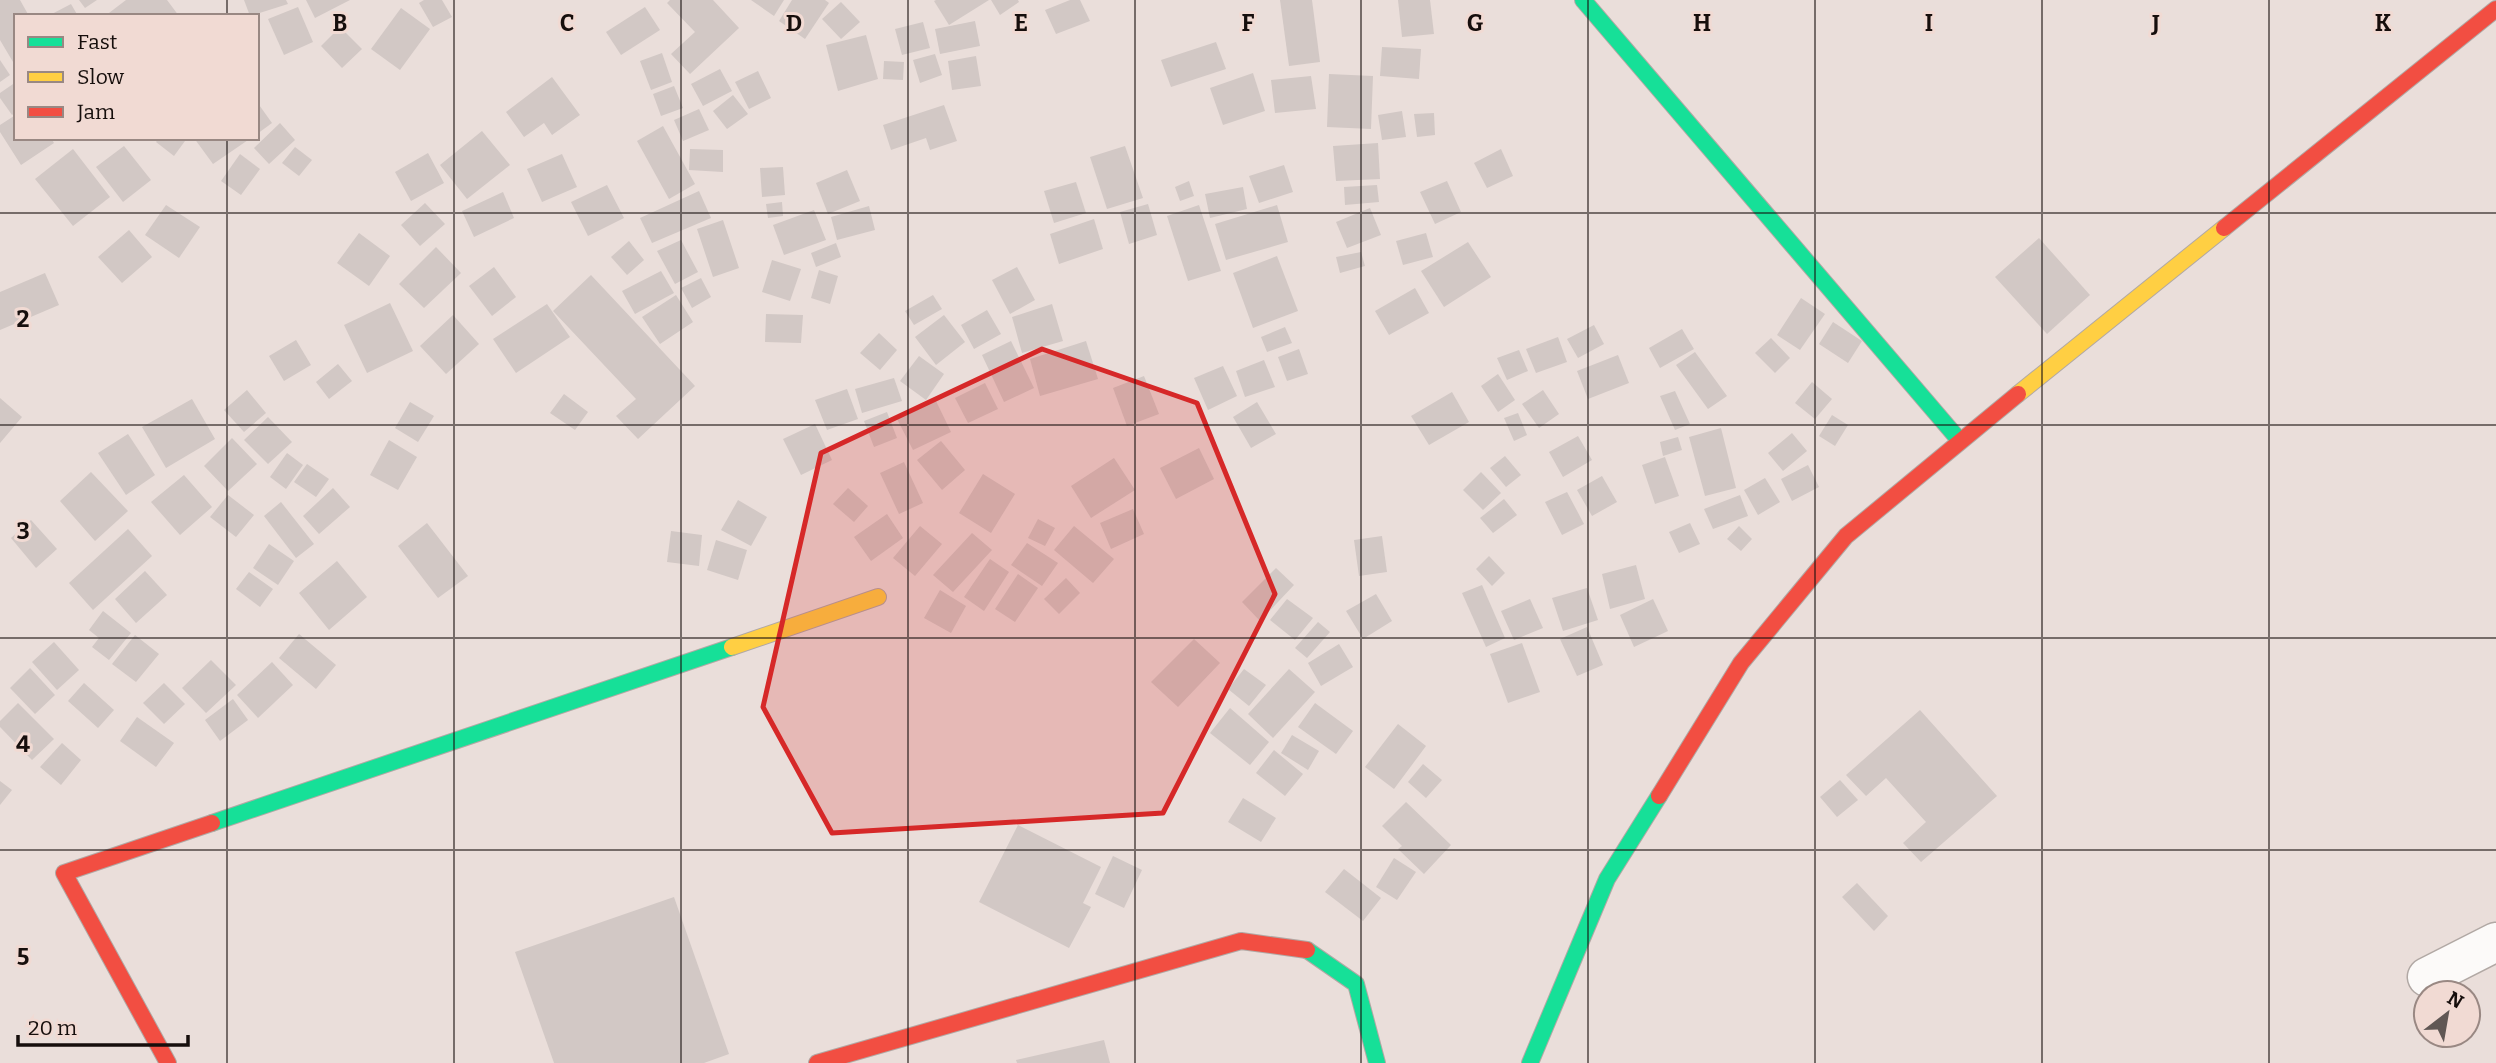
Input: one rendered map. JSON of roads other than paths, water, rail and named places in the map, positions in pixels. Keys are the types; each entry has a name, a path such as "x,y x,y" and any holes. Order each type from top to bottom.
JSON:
{"street":[{"path":"1583,0 1960,441"},
{"path":"1530,1063 1607,879 1741,663 1846,536 2496,9"},
{"path":"168,1063 65,873 878,597"},
{"path":"817,1063 1241,941 1308,950 1356,984 1377,1063"},
{"path":"2427,977 2496,942"}]}
